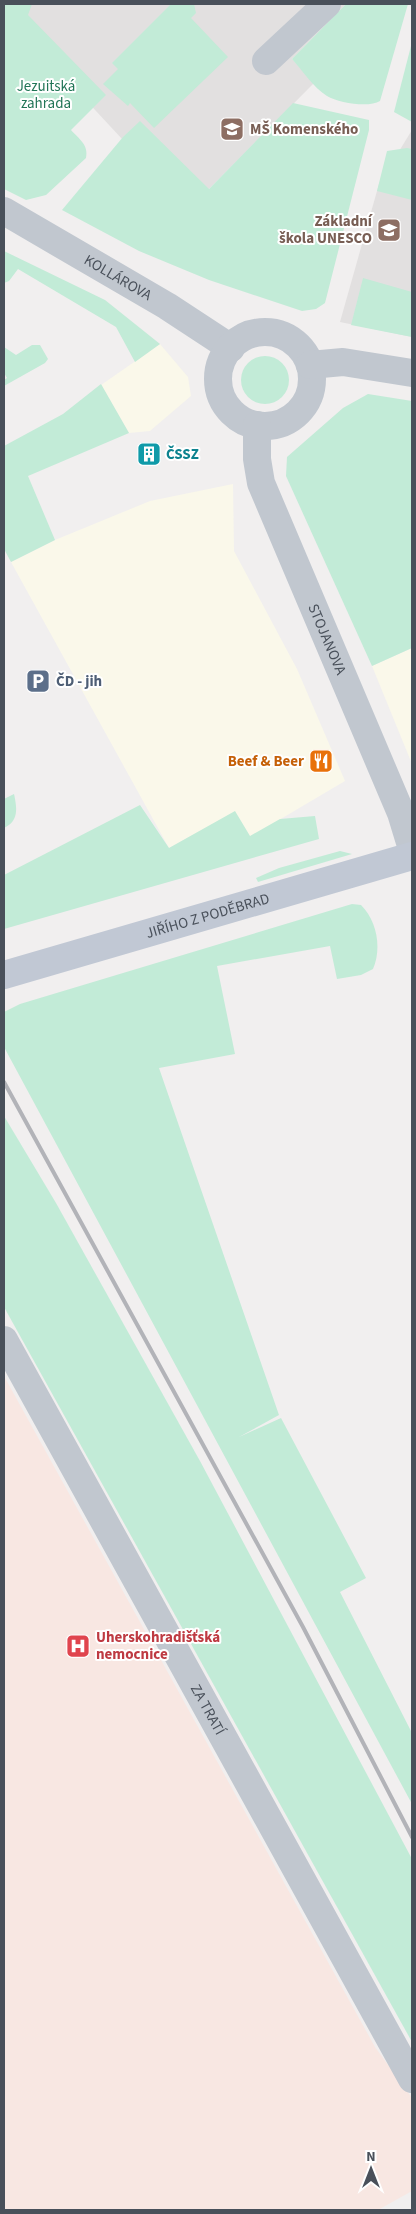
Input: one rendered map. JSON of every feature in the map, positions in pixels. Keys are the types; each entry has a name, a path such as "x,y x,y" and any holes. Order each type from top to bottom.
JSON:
{"street":[{"path":"266,61 328,4"},
{"name":"KOLLÁROVA","path":"4,211 167,306 230,348"},
{"path":"271,332 296,343 307,357 310,366 311,389 301,410 281,424 249,424 235,415 220,394 219,369 230,348 253,334 271,332"},
{"path":"310,366 343,362 412,373"},
{"name":"STOJANOVA","path":"257,425 257,459 261,483 401,813 412,849"},
{"name":"JIŘÍHO Z PODĚBRAD","path":"4,975 412,856"},
{"name":"ZA TRATÍ","path":"4,1340 412,2079"}],"shaded area":[{"path":"13,4 346,4 292,59 314,83 188,210 4,12"},
{"name":"Základní škola UNESCO","path":"412,130 412,337 340,322 379,184"},
{"path":"160,344 188,377 191,396 150,431 129,433 101,385"},
{"path":"233,484 234,551 297,669 345,781 250,837 235,812 169,848 11,562 55,540 150,501"},
{"path":"412,648 412,764 372,666"},
{"name":"Uherskohradišťská nemocnice","path":"4,1376 375,2047 412,2098 412,2191 378,2210 4,2210"}],"green space":[{"name":"Jezuitská zahrada","path":"4,4 32,4 28,15 106,95 71,130 85,146 86,158 46,195 26,200 4,189"},
{"path":"171,4 194,4 196,13 191,18 228,57 154,128 130,103 128,106 103,84 118,69 112,63"},
{"path":"346,4 408,4 380,101 375,103 354,104 327,96 313,84 292,59"},
{"path":"412,42 412,122 394,112"},
{"path":"293,103 369,120 369,130 325,303 316,309 302,311 209,280 139,251 62,210 123,137 140,121 209,189"},
{"path":"412,149 412,200 377,191 387,151"},
{"path":"4,251 105,300 160,344 135,362 116,327 18,269 9,281 4,283"},
{"path":"363,278 412,292 412,337 351,325"},
{"path":"32,345 40,345 48,359 45,363 4,386 4,380 7,378 4,373 4,347 16,355"},
{"path":"260,356 270,356 282,363 289,375 289,385 282,397 270,404 260,404 252,400 245,393 241,385 241,375 245,367 252,360"},
{"path":"101,384 129,433 28,476 55,540 11,562 4,549 4,446 63,414"},
{"path":"368,394 412,401 412,648 372,666 286,476 287,457 343,408"},
{"path":"14,794 16,804 15,818 4,828 4,799"},
{"path":"140,805 169,848 235,811 250,836 280,819 315,816 319,839 4,929 4,875"},
{"path":"340,851 352,854 258,882 256,878 279,868"},
{"path":"352,904 361,905 374,927 377,952 373,969 361,975 337,979 330,946 217,966 235,1054 159,1068 279,1415 239,1437 281,1418 366,1578 340,1592 412,1733 412,1804 4,1047 4,1012 20,1004"},
{"path":"4,1116 56,1203 200,1461 412,1859 412,2042 4,1307"}],"railway":[{"path":"4,1082 303,1627 412,1837"}],"place":[{"name":"MŠ Komenského","path":"232,129"},
{"name":"Základní škola UNESCO","path":"389,230"},
{"name":"ČSSZ","path":"149,454"},
{"name":"ČD - jih","path":"38,681"},
{"name":"Beef & Beer","path":"321,761"},
{"name":"Uherskohradišťská nemocnice","path":"78,1646"}]}
